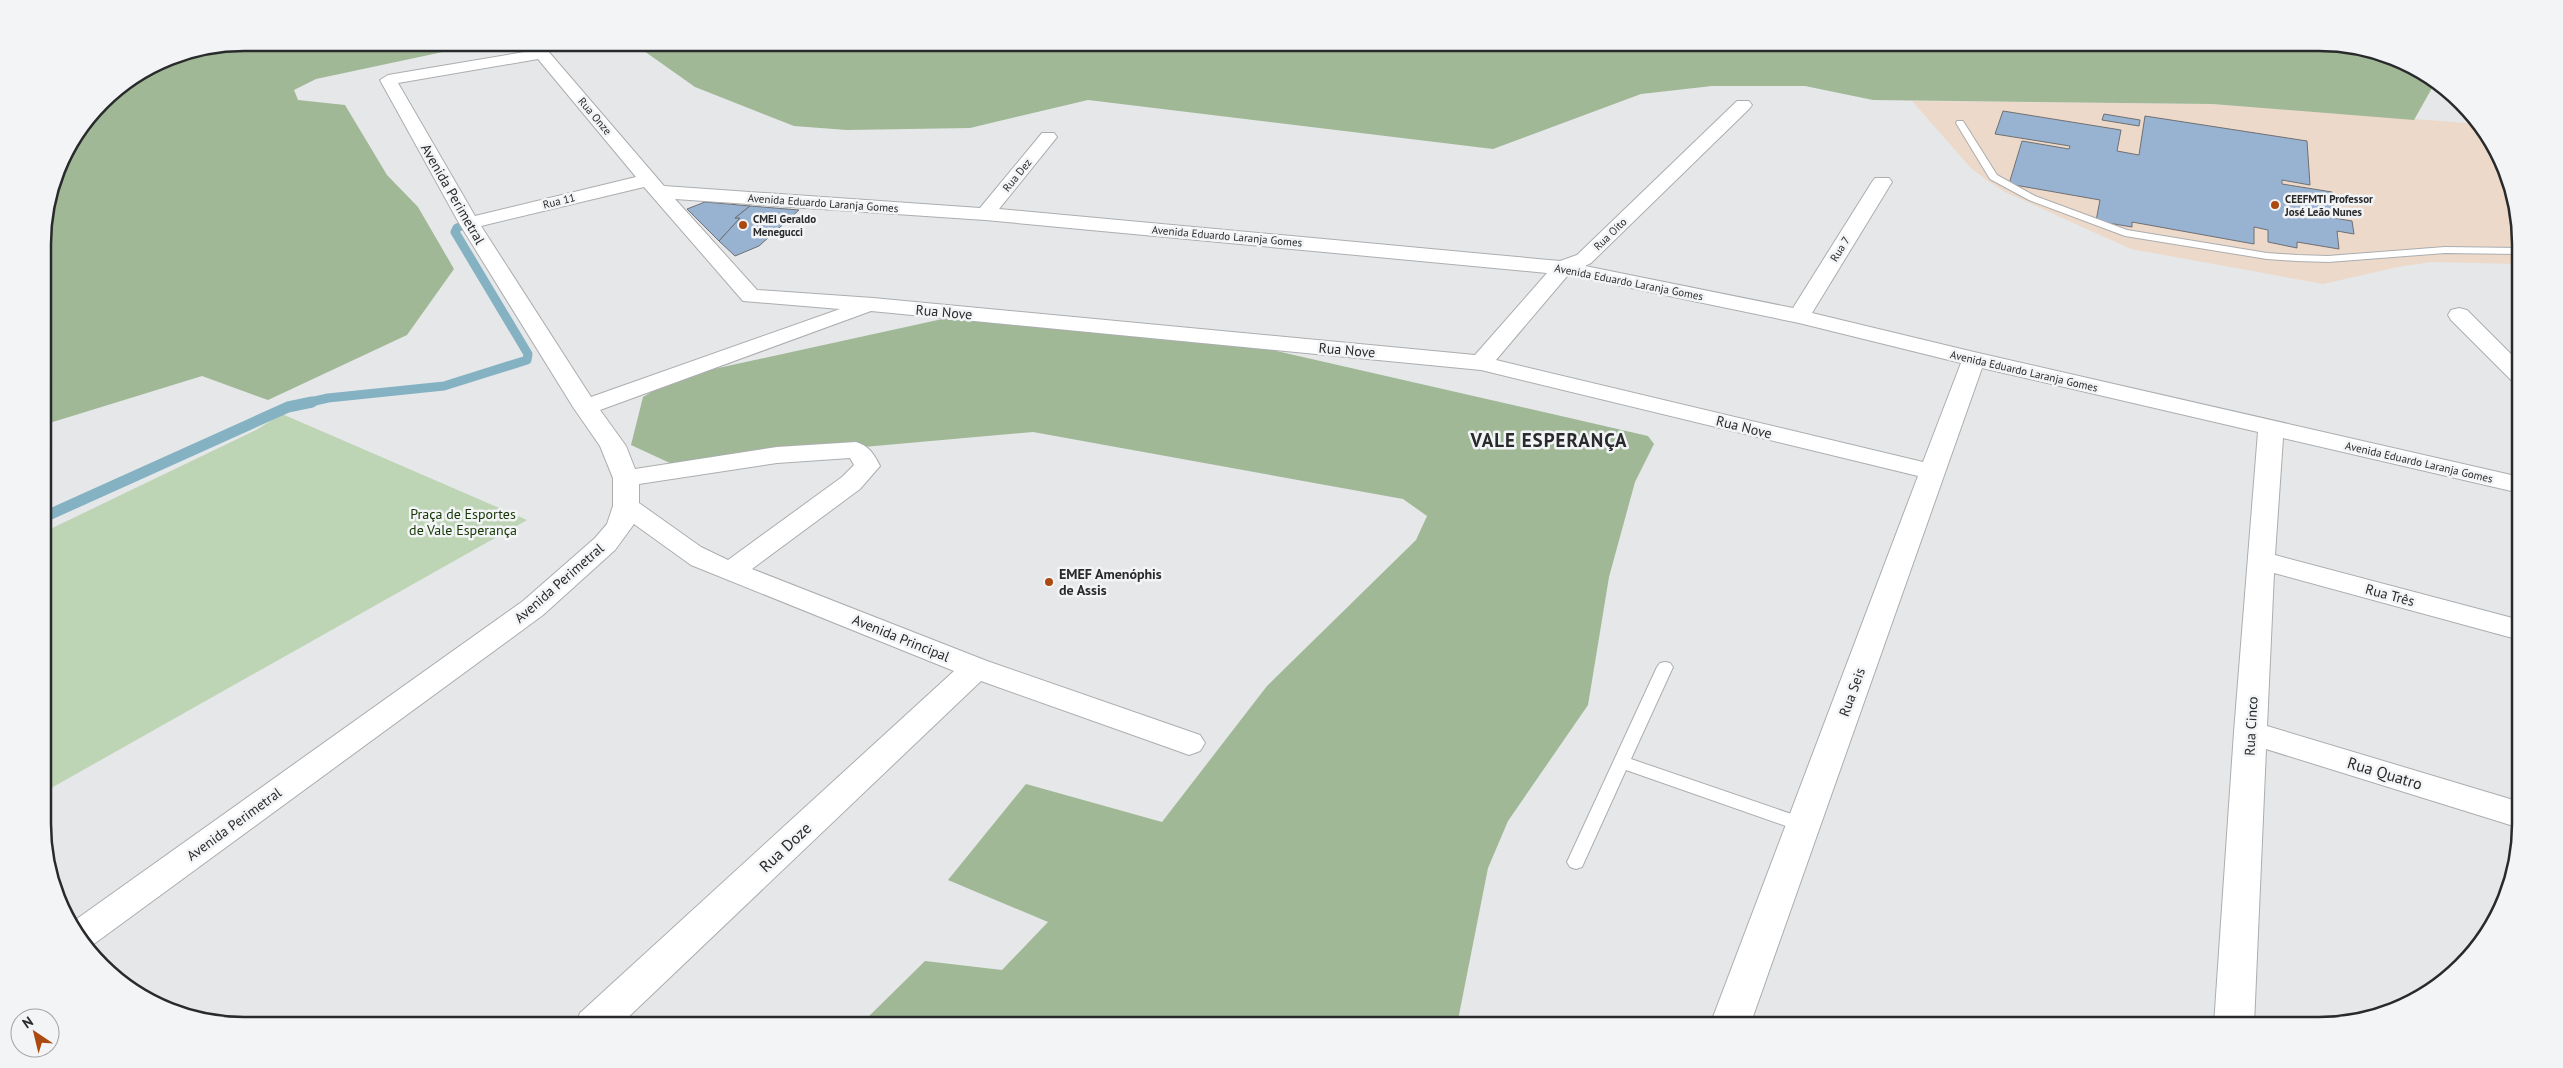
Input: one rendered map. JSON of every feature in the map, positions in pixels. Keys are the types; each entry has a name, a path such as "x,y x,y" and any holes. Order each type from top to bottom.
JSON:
{"street":[{"name":"Rua Onze","path":"388,80 542,54 654,186 751,296"},
{"name":"Avenida Perimetral","path":"85,933 533,608 605,544 620,525 626,492 612,446 585,407 469,223 388,80"},
{"name":"Rua Oito","path":"1481,363 1563,268 1584,259 1743,105"},
{"name":"Rua Dez","path":"985,214 1048,136"},
{"name":"Rua 7","path":"1798,316 1882,182"},
{"name":"Avenida Eduardo Laranja Gomes","path":"654,186 985,214 1563,268 1798,316 1974,359 2512,483"},
{"name":"Rua 11","path":"469,223 654,186"},
{"name":"Rua Nove","path":"751,296 1481,363 1932,472"},
{"path":"585,407 873,306"},
{"path":"2459,315 2512,368"},
{"name":"Rua Seis","path":"1733,1017 1974,359"},
{"name":"Rua Cinco","path":"2234,1017 2260,560 2272,427"},
{"path":"626,492 777,455 856,450 863,457 867,466 851,483 732,570"},
{"name":"Avenida Principal","path":"626,492 679,546 701,559 976,668 1189,743"},
{"name":"Rua Três","path":"2260,560 2512,628"},
{"name":"Rua Doze","path":"603,1017 976,668"},
{"name":"Rua Quatro","path":"2250,732 2512,813"}],"lane":[{"path":"1960,123 1993,177 2032,198 2126,233 2248,253 2297,258 2338,258 2445,250 2512,251"},
{"path":"1576,862 1665,666"},
{"path":"1621,762 1804,824"}],"shaded area":[{"name":"CEEFMTI Professor José Leão Nunes","path":"1912,101 2212,104 2469,123 2486,148 2502,182 2510,219 2512,264 2431,262 2398,267 2323,284 2131,249 2005,192 1970,167"}],"green space":[{"path":"244,51 447,51 316,79 294,90 298,100 345,105 387,175 418,207 454,269 407,335 268,400 202,376 51,423 51,244 53,219 61,182 77,148 91,127 117,99 148,77 182,61 207,55"},
{"path":"644,51 2319,51 2344,53 2381,61 2404,71 2432,88 2414,120 2212,104 1873,100 1805,86 1712,86 1641,94 1493,149 1088,100 970,128 847,130 794,126 695,87"},
{"path":"956,316 1268,349 1648,436 1654,444 1635,482 1609,577 1588,705 1508,821 1488,868 1459,1017 868,1017 925,961 1002,970 1048,922 948,880 1026,784 1162,822 1267,686 1416,540 1427,516 1403,499 1033,432 672,464 631,445 643,397 677,377"},
{"name":"Praça de Esportes de Vale Esperança","path":"282,414 527,520 51,788 51,529 256,430"}],"building":[{"path":"2003,111 2121,130 2117,151 2139,155 2145,116 2307,141 2310,185 2282,180 2282,184 2332,192 2334,218 2352,221 2354,234 2337,231 2339,249 2297,242 2297,248 2268,242 2268,230 2254,227 2254,244 2132,222 2132,227 2096,221 2100,200 2009,184 2022,141 2069,149 2070,146 1995,134"},
{"path":"2104,114 2140,120 2139,126 2102,120"},
{"path":"705,202 750,206 735,218 740,218 719,241 687,209"},
{"name":"CMEI Geraldo Menegucci","path":"750,206 799,210 759,246 735,256 719,241 740,218 735,218"}],"waterway":[{"path":"306,403 328,398 444,386 527,360 528,354 455,232 457,228 475,220"},
{"path":"51,514 288,407 312,402"}],"place":[{"name":"CEEFMTI Professor José Leão Nunes","path":"2275,205"},
{"name":"CMEI Geraldo Menegucci","path":"743,225"},
{"name":"EMEF Amenóphis de Assis","path":"1049,582"}],"district":[{"name":"VALE ESPERANÇA","path":"1549,440"}]}
